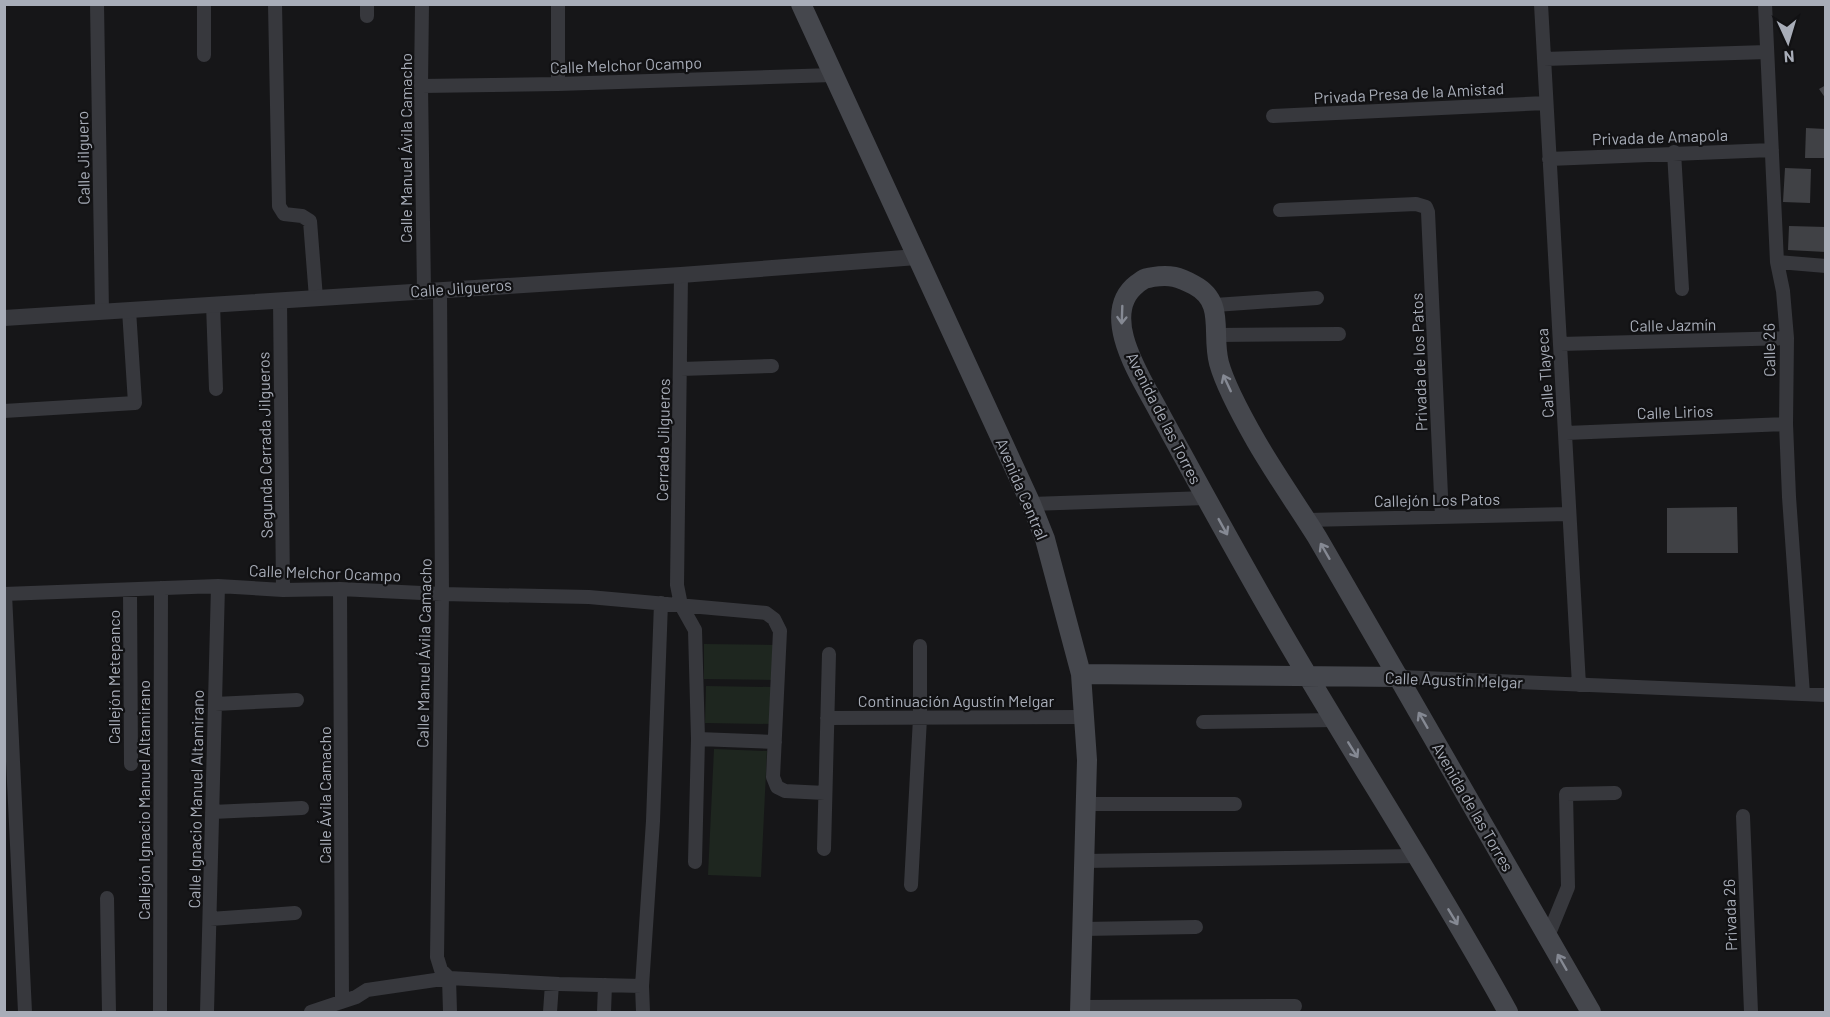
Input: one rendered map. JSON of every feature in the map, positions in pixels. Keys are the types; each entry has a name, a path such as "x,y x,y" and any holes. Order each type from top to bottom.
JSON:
{"main road":[{"name":"Avenida Central","path":"801,4 1045,539 1082,674 1087,760 1080,1010"},
{"name":"Avenida de las Torres","path":"1508,1012 1308,676 1206,498 1136,367 1122,334 1122,308 1129,291 1145,279 1157,276 1177,276 1202,289 1215,305 1218,358 1224,376 1256,440 1307,520 1591,1012"},
{"name":"Calle Agustín Melgar","path":"1082,674 1398,677"}],"street":[{"name":"Calle Jilguero","path":"97,4 102,312"},
{"path":"204,4 204,55"},
{"path":"275,4 279,206 284,214 302,216 310,220 316,298"},
{"name":"Calle Manuel Ávila Camacho","path":"422,4 421,86 432,290 442,594 437,957 441,970 449,978 450,1012"},
{"path":"558,4 558,84"},
{"name":"Calle Tlayeca","path":"1541,4 1579,685"},
{"name":"Calle 26","path":"1765,4 1777,262 1783,291 1787,338 1786,424 1803,694"},
{"path":"1544,59 1767,52"},
{"name":"Calle Melchor Ocampo","path":"421,86 833,75"},
{"name":"Privada Presa de la Amistad","path":"1273,116 1546,103"},
{"name":"Privada de Amapola","path":"1549,159 1674,152 1772,150"},
{"path":"1674,152 1682,289"},
{"name":"Privada de los Patos","path":"1280,210 1416,204 1426,207 1429,217 1442,517"},
{"name":"Calle Jilgueros","path":"4,318 681,275 917,257"},
{"path":"1777,262 1826,266"},
{"name":"Cerrada Jilgueros","path":"681,275 677,585 681,605"},
{"path":"1215,305 1317,298"},
{"name":"Segunda Cerrada Jilgueros","path":"280,300 283,590"},
{"path":"213,304 216,389"},
{"path":"4,411 135,403 129,310"},
{"path":"1216,335 1340,334"},
{"name":"Calle Jazmín","path":"1560,344 1787,338"},
{"path":"681,369 772,366"},
{"name":"Calle Lirios","path":"1566,433 1786,424"},
{"path":"1030,504 1206,498"},
{"name":"Callejón Los Patos","path":"1307,520 1569,514"},
{"name":"Calle Melchor Ocampo","path":"5,594 218,586 283,590 340,589 589,597 766,613 774,619 780,631 773,777 777,787 784,790 825,793"},
{"name":"Calle Ignacio Manuel Altamirano","path":"207,1012 218,586"},
{"name":"Callejón Ignacio Manuel Altamirano","path":"160,1012 161,588"},
{"name":"Calle Ávila Camacho","path":"340,589 342,1000"},
{"name":"Callejón Metepanco","path":"129,590 131,765"},
{"path":"5,594 25,1012"},
{"path":"642,1012 653,821 661,603"},
{"path":"681,605 695,630 698,739 695,862"},
{"path":"911,885 920,718 920,646"},
{"path":"824,849 829,654"},
{"name":"Calle Agustín Melgar","path":"1398,677 1826,696"},
{"path":"215,704 297,700"},
{"name":"Continuación Agustín Melgar","path":"827,718 1084,717"},
{"path":"1203,722 1335,720"},
{"path":"698,739 775,742"},
{"path":"1548,936 1568,887 1566,794 1614,793"},
{"path":"1086,804 1235,804"},
{"path":"212,812 302,808"},
{"name":"Privada 26","path":"1743,816 1750,1012"},
{"path":"1084,861 1417,856"},
{"path":"107,897 109,1012"},
{"path":"210,919 295,913"},
{"path":"1083,929 1196,927"},
{"path":"311,1012 356,997 367,990 449,978 642,986"},
{"path":"550,1012 552,984"},
{"path":"604,1012 605,985"},
{"path":"356,997 356,1012"},
{"path":"1080,1010 1294,1006"}],"shaded area":[{"path":"704,644 775,645 774,680 704,679"},
{"path":"706,686 772,687 772,724 705,723"},
{"path":"714,749 767,751 761,877 708,875"}],"building":[{"path":"1826,85 1826,99 1819,89"},
{"path":"1806,128 1826,129 1826,158 1805,158"},
{"path":"1785,168 1811,169 1810,203 1783,202"},
{"path":"1789,226 1826,227 1826,252 1788,250"},
{"path":"1737,507 1738,553 1667,553 1667,508"}]}
